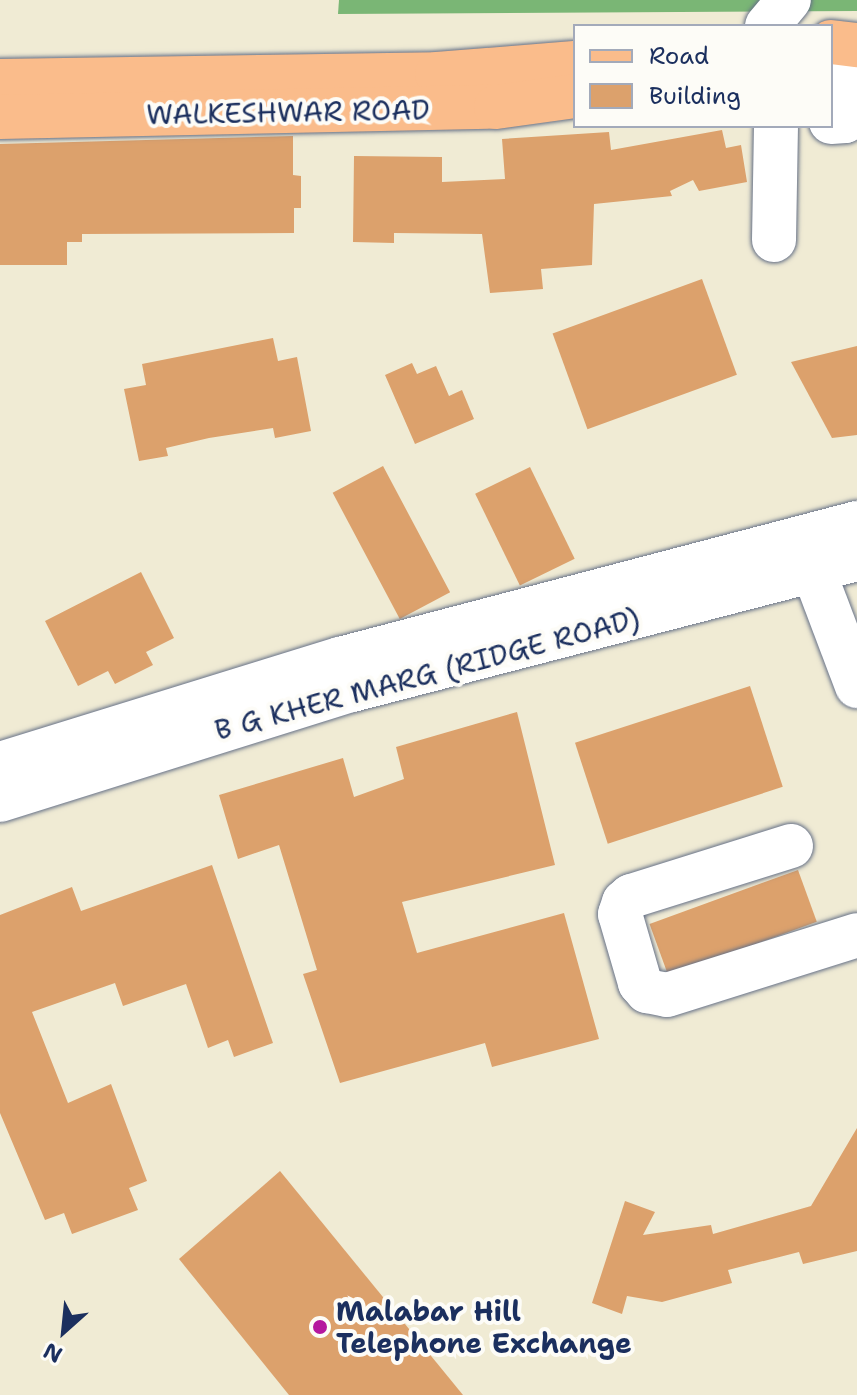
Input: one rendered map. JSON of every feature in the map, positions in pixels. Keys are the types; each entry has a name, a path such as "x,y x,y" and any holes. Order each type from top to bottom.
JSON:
{"main road":[{"name":"WALKESHWAR ROAD","path":"0,81 437,74 573,63"},
{"name":"WALKESHWAR ROAD","path":"0,117 496,107 573,96"}],"street":[{"path":"769,24 789,0"},
{"path":"833,122 845,121 847,59"},
{"path":"774,240 776,128"},
{"name":"B G KHER MARG (RIDGE ROAD)","path":"0,800 352,690 806,554 857,523"},
{"path":"806,554 857,686"},
{"name":"B G KHER MARG (RIDGE ROAD)","path":"0,764 340,659 806,554 857,559"},
{"path":"791,846 631,896 624,902 620,914 640,983 647,991 667,995 849,921"}],"green space":[{"path":"339,0 857,0 857,11 338,14"}],"building":[{"path":"722,130 726,148 741,145 747,182 699,191 693,180 670,191 672,196 594,204 592,265 541,269 543,289 490,293 482,234 394,233 394,243 353,242 354,156 442,157 442,182 505,179 502,139 609,132 611,150"},
{"path":"293,136 293,175 301,176 301,208 294,208 294,233 82,234 82,242 67,242 67,265 0,265 0,144"},
{"path":"702,279 737,375 587,429 553,333"},
{"path":"273,338 278,361 297,357 311,431 275,438 273,428 209,438 166,448 168,456 139,461 124,389 146,385 142,364"},
{"path":"857,346 857,435 832,438 791,362"},
{"path":"412,363 417,374 436,366 449,396 462,390 474,419 415,444 385,375"},
{"path":"383,466 450,592 400,619 333,493"},
{"path":"530,467 575,559 520,585 475,494"},
{"path":"141,572 174,638 146,652 153,665 115,684 108,671 78,686 45,621"},
{"path":"750,686 783,787 608,844 575,743"},
{"path":"517,712 555,865 402,902 417,953 564,913 599,1039 492,1067 485,1043 340,1083 303,974 317,970 279,845 238,859 219,795 343,758 354,797 404,779 396,747"},
{"path":"212,865 273,1043 234,1057 228,1040 208,1048 186,984 123,1006 115,983 32,1012 68,1103 111,1084 147,1181 129,1188 138,1210 72,1234 64,1213 45,1220 0,1113 0,915 72,887 81,911"},
{"path":"798,870 817,922 668,976 650,924"},
{"path":"857,1128 857,1251 803,1264 799,1252 728,1270 732,1283 662,1302 627,1296 622,1314 592,1303 625,1201 655,1212 643,1235 711,1225 713,1234 811,1206"},
{"name":"Malabar Hill Telephone Exchange","path":"280,1171 463,1395 289,1395 179,1259"}],"place":[{"name":"Malabar Hill Telephone Exchange","path":"320,1327"}]}
